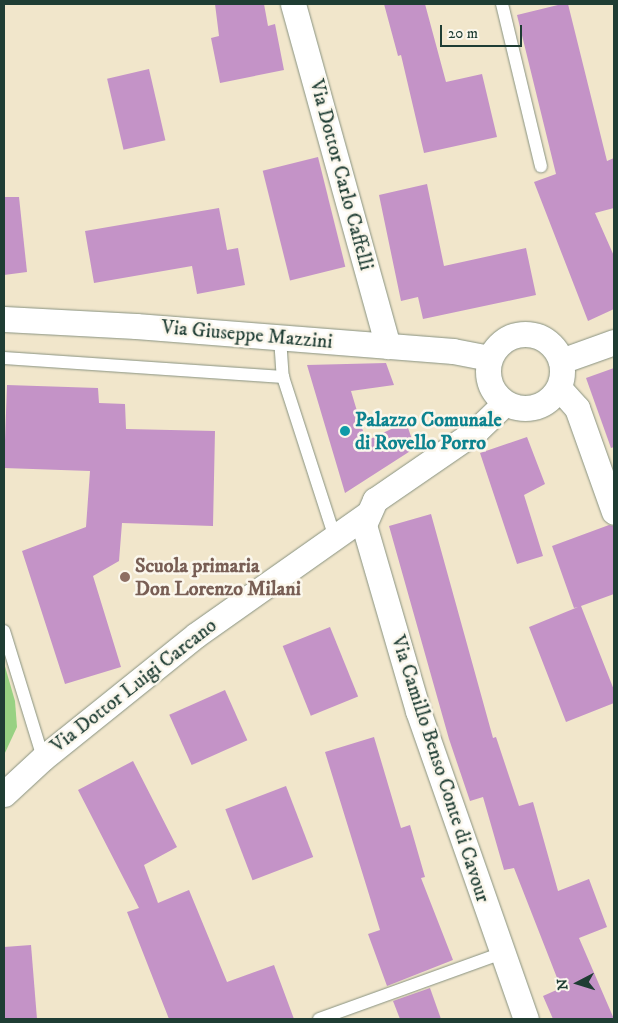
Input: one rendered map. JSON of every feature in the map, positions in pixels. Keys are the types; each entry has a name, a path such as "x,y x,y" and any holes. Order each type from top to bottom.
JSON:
{"street":[{"name":"Via Dottor Carlo Caffelli","path":"293,4 352,209 388,346"},
{"name":"Via Giuseppe Mazzini","path":"4,319 453,351 490,358"},
{"path":"527,333 548,341 561,361 559,388 541,405 516,408 505,403 489,383 490,358 504,340 527,333"},
{"path":"561,361 614,342"},
{"path":"559,388 577,408 614,512"},
{"name":"Via Dottor Luigi Carcano","path":"4,794 43,758 196,635 334,535 366,515 375,500 476,430 505,403"},
{"name":"Via Camillo Benso Conte di Cavour","path":"366,515 366,536 416,702 526,1019"}],"lane":[{"path":"502,4 541,166"},
{"path":"280,338 282,377 334,535"},
{"path":"4,358 282,377"},
{"path":"4,631 43,758"},
{"path":"319,1019 502,953"}],"green space":[{"path":"4,663 15,701 17,727 4,755"}],"building":[{"path":"215,4 264,4 268,26 275,24 284,70 220,83 211,38 219,36"},
{"path":"384,4 425,4 446,82 482,74 497,137 424,153 401,55 398,56"},
{"path":"568,4 607,161 614,158 614,208 595,213 614,256 614,309 588,321 534,182 556,174 517,15"},
{"path":"149,69 165,140 124,150 107,79"},
{"path":"318,157 345,267 290,280 263,171"},
{"path":"427,184 444,266 526,248 536,295 423,319 418,297 401,301 379,195"},
{"path":"4,197 19,197 27,272 4,275"},
{"path":"219,208 227,250 238,248 245,285 197,294 192,266 94,283 85,231"},
{"name":"Palazzo Comunale di Rovello Porro","path":"386,363 394,385 351,391 366,441 406,422 415,448 345,493 307,365"},
{"path":"614,368 614,447 611,448 586,378"},
{"path":"7,385 98,388 99,403 125,404 126,429 215,431 213,526 122,523 119,561 93,576 121,667 65,684 22,551 86,527 90,471 4,468"},
{"path":"527,437 545,484 524,495 543,556 517,564 480,453"},
{"path":"431,514 493,738 496,737 519,806 533,802 558,891 589,879 607,927 579,938 614,1019 553,1019 543,996 561,988 514,868 504,870 483,797 470,801 449,739 389,526"},
{"path":"609,525 614,526 614,594 581,606 614,690 614,703 566,722 529,627 578,607 574,608 552,546"},
{"path":"330,627 358,697 311,716 283,646"},
{"path":"225,690 247,740 192,765 169,715"},
{"path":"374,737 401,828 410,825 425,877 421,878 453,960 387,986 368,934 380,930 325,752"},
{"path":"133,761 177,847 144,865 158,903 189,890 227,982 274,965 294,1019 169,1019 127,912 139,908 78,790"},
{"path":"286,786 313,857 253,880 225,809"},
{"path":"31,945 37,1019 4,1019 4,947"},
{"path":"430,988 441,1019 400,1019 393,1001"}],"place":[{"name":"Palazzo Comunale di Rovello Porro","path":"345,431"},
{"name":"Scuola primaria Don Lorenzo Milani","path":"125,577"}]}
